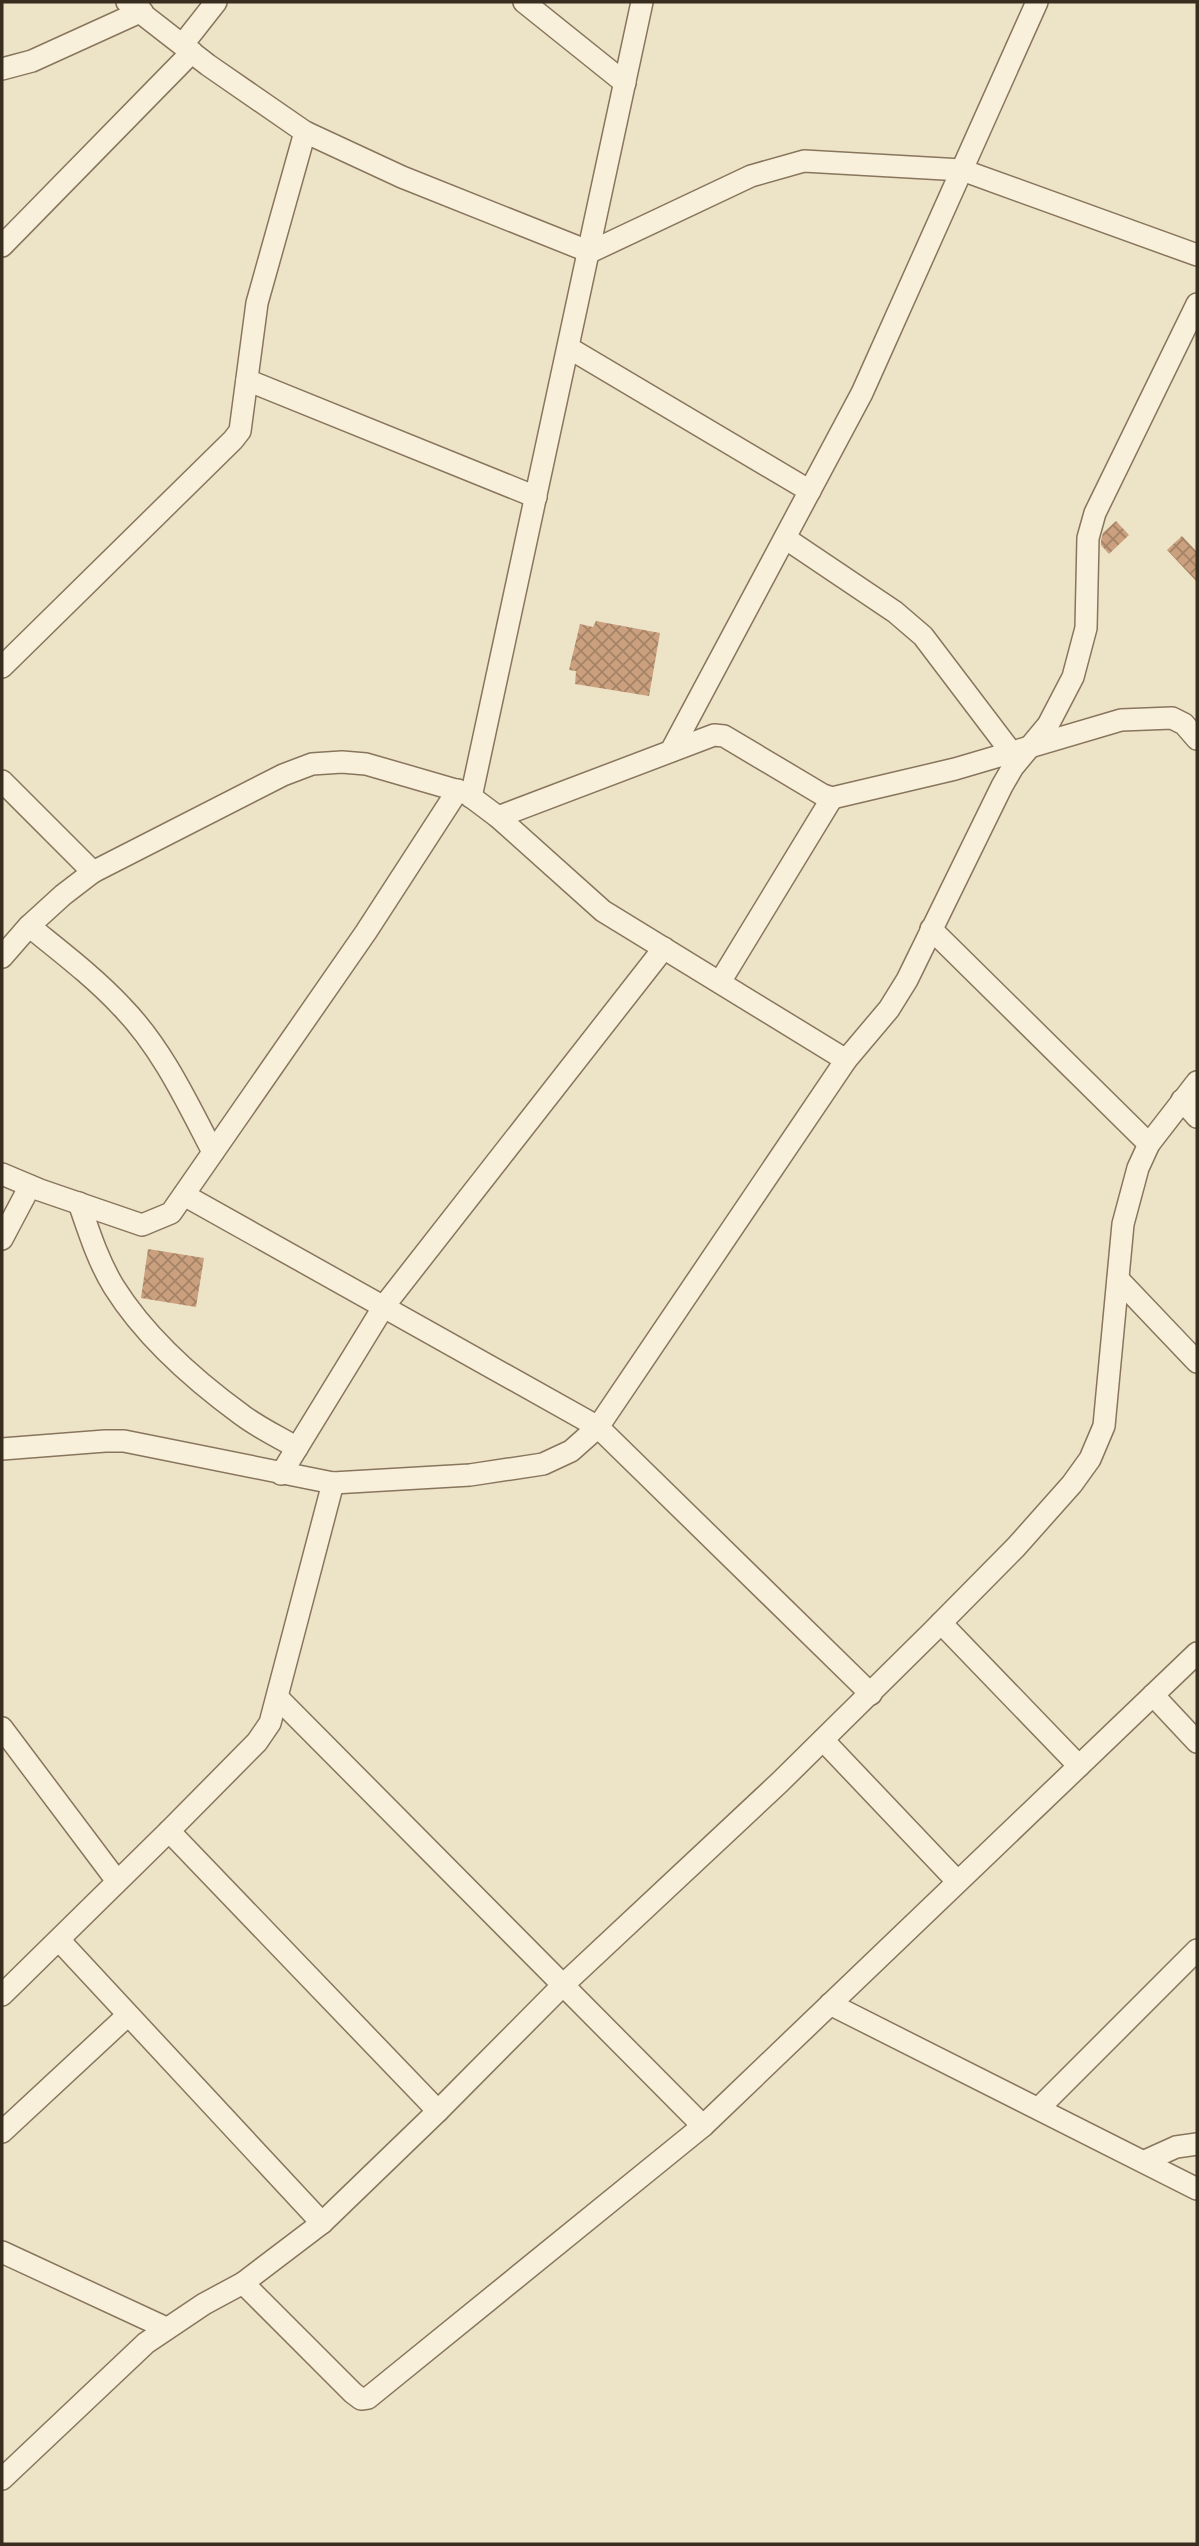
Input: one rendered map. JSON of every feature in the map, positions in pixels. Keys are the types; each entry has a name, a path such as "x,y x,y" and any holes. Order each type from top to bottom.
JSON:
{"street":[{"path":"2,246 187,48 216,2"},
{"path":"524,2 625,83"},
{"path":"2,1174 142,1225 171,1213 465,794 536,496 642,2"},
{"path":"671,751 862,393 1037,2"},
{"path":"2,69 32,61 134,7 305,132 402,177 590,252 751,176 804,161 962,170 1197,255"},
{"path":"2,667 240,431 260,289 305,132"},
{"path":"2,1449 124,1441 333,1483 470,1475 543,1464 570,1451 598,1427 846,1060 888,1009 907,980 1020,750 1048,725 1073,677 1086,628 1088,538 1095,513 1197,304"},
{"path":"569,348 810,491"},
{"path":"247,380 536,496"},
{"path":"785,538 895,612 923,636 1020,750"},
{"path":"498,817 714,735 724,736 832,798 955,769 1121,720 1172,718 1184,724 1197,739"},
{"path":"2,957 29,926 63,895 93,873 284,775 312,764 366,764 465,794 498,817 603,911 846,1060"},
{"path":"2,780 93,873"},
{"path":"720,982 832,798"},
{"path":"29,926 123,1008 167,1066 214,1152"},
{"path":"932,929 1149,1144"},
{"path":"281,1474 384,1306 664,948"},
{"path":"2,2479 146,2343 204,2304 243,2283 322,2223 562,1986 871,1694 1016,1547 1072,1484 1090,1459 1104,1426 1123,1224 1138,1168 1149,1144 1197,1082"},
{"path":"1182,1100 1197,1117"},
{"path":"2,1239 30,1186"},
{"path":"184,1195 598,1427 871,1694"},
{"path":"79,1203 95,1251 114,1287 177,1363 244,1417 297,1448"},
{"path":"1118,1279 1197,1362"},
{"path":"5,1987 59,1940 169,1831 257,1742 270,1723 333,1483"},
{"path":"942,1623 1079,1766"},
{"path":"243,2283 353,2393 361,2399 368,2398 703,2126 1197,1653"},
{"path":"1153,1695 1197,1742"},
{"path":"278,1698 703,2126"},
{"path":"2,1728 117,1881"},
{"path":"823,1740 957,1881"},
{"path":"169,1831 438,2111"},
{"path":"59,1940 322,2223"},
{"path":"1039,2108 1197,1951"},
{"path":"830,2004 1197,2189"},
{"path":"2,2132 128,2015"},
{"path":"1145,2161 1176,2147 1197,2144"},
{"path":"2,2252 166,2328"}],"building":[{"path":"1116,521 1129,535 1109,554 1101,545 1101,540 1103,533"},
{"path":"1182,536 1197,552 1197,582 1167,550"},
{"path":"596,621 660,633 649,696 575,684 576,671 569,670 580,624 593,627"},
{"path":"148,1249 204,1258 196,1307 141,1298"}]}
